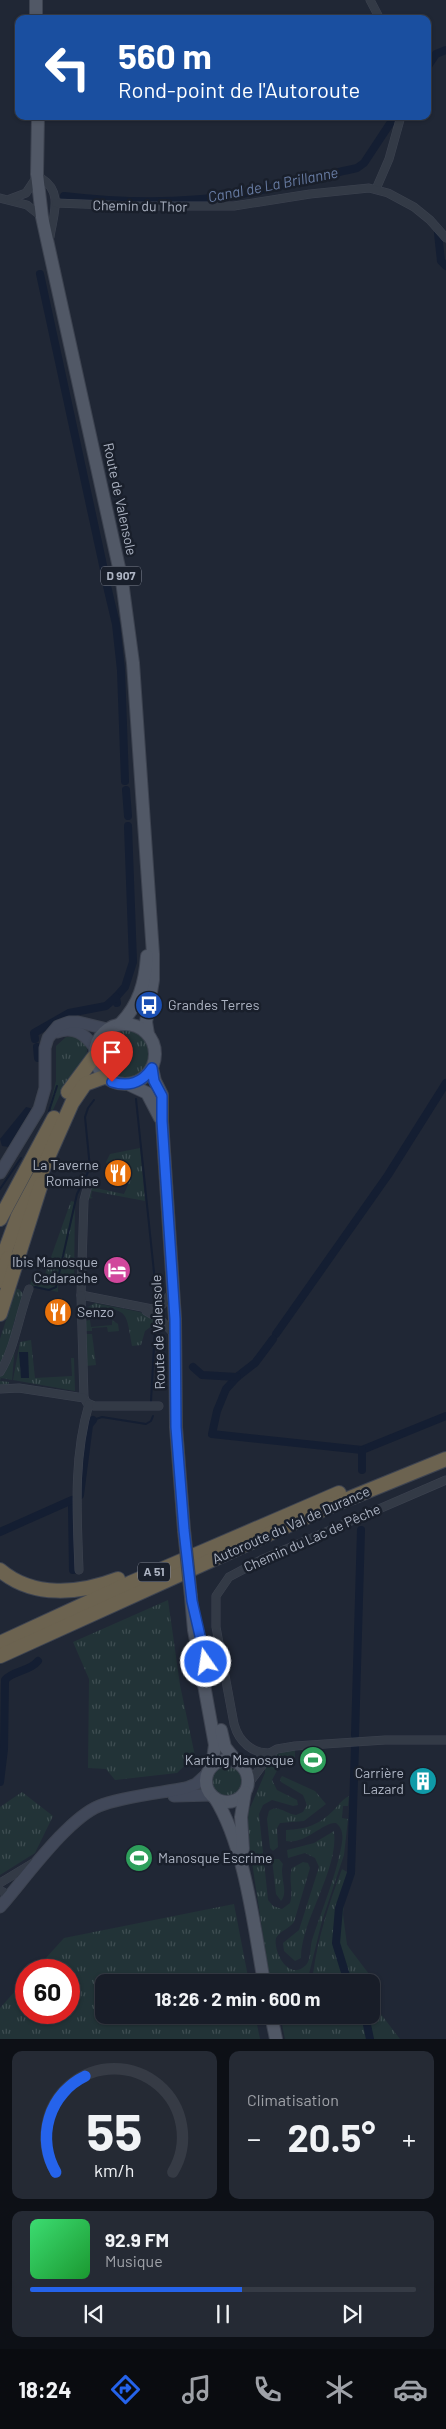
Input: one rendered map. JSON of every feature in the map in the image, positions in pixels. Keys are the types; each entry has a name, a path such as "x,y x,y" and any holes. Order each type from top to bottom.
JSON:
{"highway":[{"path":"0,1219 66,1096 95,1052"},
{"path":"0,1252 19,1205 80,1088 89,1082 104,1077"},
{"path":"0,1264 18,1216 55,1138"},
{"path":"0,1314 55,1138"},
{"path":"0,1207 32,1158"},
{"path":"0,1230 32,1158"},
{"path":"0,1281 37,1179"},
{"path":"0,1300 37,1179"},
{"name":"Autoroute du Val de Durance","path":"1,1653 130,1583 309,1505 446,1450"},
{"name":"Autoroute du Val de Durance","path":"1,1653 333,1505 446,1459"},
{"path":"0,1570 22,1583 43,1590 67,1591 90,1589 214,1539 309,1505"}],"main road":[{"path":"36,0 36,15"},
{"name":"Route de Valensole","path":"38,120 42,218 115,547 126,606 133,663 154,976 147,1015 148,1034"},
{"name":"Route de Valensole","path":"39,171 49,244"},
{"name":"Route de Valensole","path":"120,1024 134,1009 143,985 149,914"},
{"path":"120,1024 132,1025 148,1034 155,1050 152,1068 143,1079 130,1085 112,1082 104,1077 97,1068 95,1052 97,1041 107,1029 120,1024"},
{"name":"Route de Valensole","path":"152,1068 154,1081 162,1096 175,1335 176,1427 184,1530 194,1630 216,1744 210,1770"},
{"name":"Route de Valensole","path":"130,1085 142,1090 151,1097 162,1121"},
{"name":"Route de Valensole","path":"191,1599 224,1744 238,1763"},
{"path":"254,1928 241,1833 248,1775 238,1763 224,1760 210,1770 207,1787 228,1819 233,1835 263,1974"},
{"path":"214,1796 228,1802 240,1797 246,1789"},
{"path":"273,2024 276,2039"}],"street":[{"path":"370,0 378,15"},
{"path":"376,190 389,159 400,120"},
{"path":"4,199 28,192 39,171 53,188 56,203 49,244"},
{"name":"Chemin du Thor","path":"56,203 135,206 234,206 359,188 376,190 392,195 420,212 446,238"},
{"path":"4,199 33,208 42,218"},
{"path":"0,1173 39,1109 45,1088 46,1045 50,1035 61,1025 72,1022 107,1029"},
{"path":"50,1035 63,1030 74,1030 86,1036 95,1052"},
{"path":"78,1570 77,1473 86,1401 80,1295 84,1200 88,1185"},
{"path":"0,1372 9,1356 29,1289"},
{"path":"80,1295 142,1308 160,1307 173,1291"},
{"path":"142,1308 160,1318 175,1335"},
{"path":"0,1389 19,1388 86,1401 101,1406 159,1406"},
{"name":"Chemin du Lac de Pêche","path":"272,1753 263,1753 251,1748 241,1740 234,1724 216,1627 215,1602 221,1586 234,1574 261,1560 446,1480"},
{"path":"238,1763 254,1762 286,1747 385,1740 446,1740"},
{"path":"246,1789 272,1753"},
{"path":"0,1907 5,1893 47,1853 69,1828 90,1810 105,1804 192,1786 210,1770"},
{"path":"135,1798 214,1796"},
{"path":"0,1883 47,1853"}],"green space":[{"path":"120,1030 130,1030 142,1037 149,1049 149,1059 142,1071 130,1078 120,1078 112,1074 105,1067 101,1059 101,1049 105,1041 112,1034"},
{"path":"74,1036 84,1039 87,1046 85,1058 63,1089 53,1110 49,1109 56,1081 56,1046 66,1037"},
{"path":"140,1148 145,1201 92,1191 91,1197 93,1198 87,1199 91,1187 124,1194 130,1176 127,1168 120,1162 107,1164 106,1162 110,1154"},
{"path":"71,1201 75,1202 74,1283 58,1282 58,1292 30,1285 33,1276 44,1277"},
{"path":"16,1289 19,1289 25,1296 0,1369 0,1339"},
{"path":"95,1303 140,1312 156,1319 156,1323 145,1331 141,1345 132,1346 128,1325 123,1314 112,1309 90,1309 90,1315 85,1316 88,1307"},
{"path":"90,1320 91,1327 112,1325 112,1320 118,1324 119,1331 108,1332 107,1327 92,1328 92,1331 85,1331 84,1321"},
{"path":"84,1334 92,1334 96,1365 86,1366"},
{"path":"31,1340 35,1378 72,1376 71,1358 74,1358 75,1391 13,1380 20,1342"},
{"path":"15,1346 12,1380 1,1378 0,1381 0,1374"},
{"path":"0,1381 9,1382 8,1386 0,1386"},
{"path":"168,1600 180,1685 195,1756 177,1773 115,1780 106,1769 88,1768 89,1679 73,1642"},
{"path":"292,1749 295,1750 295,1759 280,1765 272,1780 277,1790 297,1800 298,1805 293,1806 272,1800 263,1805 259,1814 268,1900 273,1906 282,1909 290,1903 292,1868 303,1862 308,1863 310,1868 294,1922 276,1938 277,1951 288,1968 300,1969 308,1963 312,1940 338,1860 342,1831 339,1825 331,1823 300,1840 286,1841 286,1830 300,1829 318,1822 349,1796 348,1806 343,1806 342,1818 348,1819 344,1855 322,1921 309,1974 269,1974 250,1849 247,1815 265,1773 265,1767 275,1755"},
{"path":"227,1765 239,1770 244,1782 239,1794 227,1799 215,1794 210,1782 215,1770"},
{"path":"282,1776 315,1791 326,1804 304,1821 280,1823 277,1828 278,1847 273,1851 270,1848 267,1819 269,1811 279,1809 296,1815 303,1812 307,1805 303,1795 281,1782"},
{"path":"22,1792 53,1816 35,1853 0,1875 0,1807"},
{"path":"334,1831 331,1862 307,1928 301,1958 295,1961 284,1951 283,1943 299,1930 319,1867 315,1858 305,1853 288,1858 287,1850 314,1843"},
{"path":"272,1859 279,1859 283,1864 284,1893 281,1901 276,1894"},
{"path":"342,1869 347,1872 343,1914 347,1945 369,1974 313,1974 324,1920"},
{"path":"234,1904 247,1974 95,1974 95,2024 257,2024 260,2039 0,2039 0,2008 15,1991 15,2024 80,2024 80,1959 45,1959 64,1938"},
{"path":"380,2013 400,2039 285,2039 282,2024 380,2024"}],"water":[{"path":"26,1107 33,1109 9,1147 2,1146 0,1139"},
{"path":"19,1352 28,1352 29,1378 21,1378"}],"waterway":[{"name":"Canal de La Brillanne","path":"431,62 436,54 446,50"},
{"name":"Canal de La Brillanne","path":"64,196 131,201 198,200 257,191 357,168 364,163 392,120"},
{"path":"438,233 441,261 446,266"},
{"path":"40,274 106,579"},
{"path":"107,586 116,624 121,670 125,781"},
{"path":"126,790 128,816"},
{"path":"117,1003 116,997 125,987 133,962 128,826"},
{"path":"35,1039 34,1033 69,1013 106,1006 116,997"},
{"path":"37,1047 38,1058"},
{"path":"276,1334 388,1175 446,1083"},
{"path":"49,1111 57,1086"},
{"path":"136,1099 157,1301"},
{"path":"35,1287 49,1290 56,1287 77,1194 90,1168 85,1117 88,1108 94,1100"},
{"path":"0,1189 21,1158"},
{"path":"13,1331 16,1319"},
{"path":"151,1401 155,1328"},
{"path":"273,1339 255,1363 237,1377 226,1389 217,1411 212,1434 362,1450 446,1416"},
{"path":"193,1367 202,1375 237,1377"},
{"path":"93,1420 102,1417 146,1424 151,1421 153,1416"},
{"path":"80,1495 89,1425 93,1420"},
{"path":"362,1450 362,1470"},
{"path":"0,1532 72,1500"},
{"path":"72,1507 73,1570"},
{"path":"355,1735 361,1530"},
{"path":"0,1782 4,1749 5,1680 38,1661"},
{"path":"346,1974 336,1943 339,1908 351,1873 355,1746"},
{"path":"367,2024 370,2039"}],"place":[{"name":"Grandes Terres","path":"149,1005"},
{"name":"La Taverne Romaine","path":"118,1173"},
{"name":"Ibis Manosque Cadarache","path":"117,1270"},
{"name":"Senzo","path":"58,1312"},
{"name":"Karting Manosque","path":"313,1760"},
{"name":"Carrière Lazard","path":"423,1781"},
{"name":"Manosque Escrime","path":"139,1858"}],"route":[{"path":"112,1082 120,1085 137,1083 152,1068 154,1081 163,1101 162,1121 175,1319 176,1427 192,1601 206,1662"}]}
